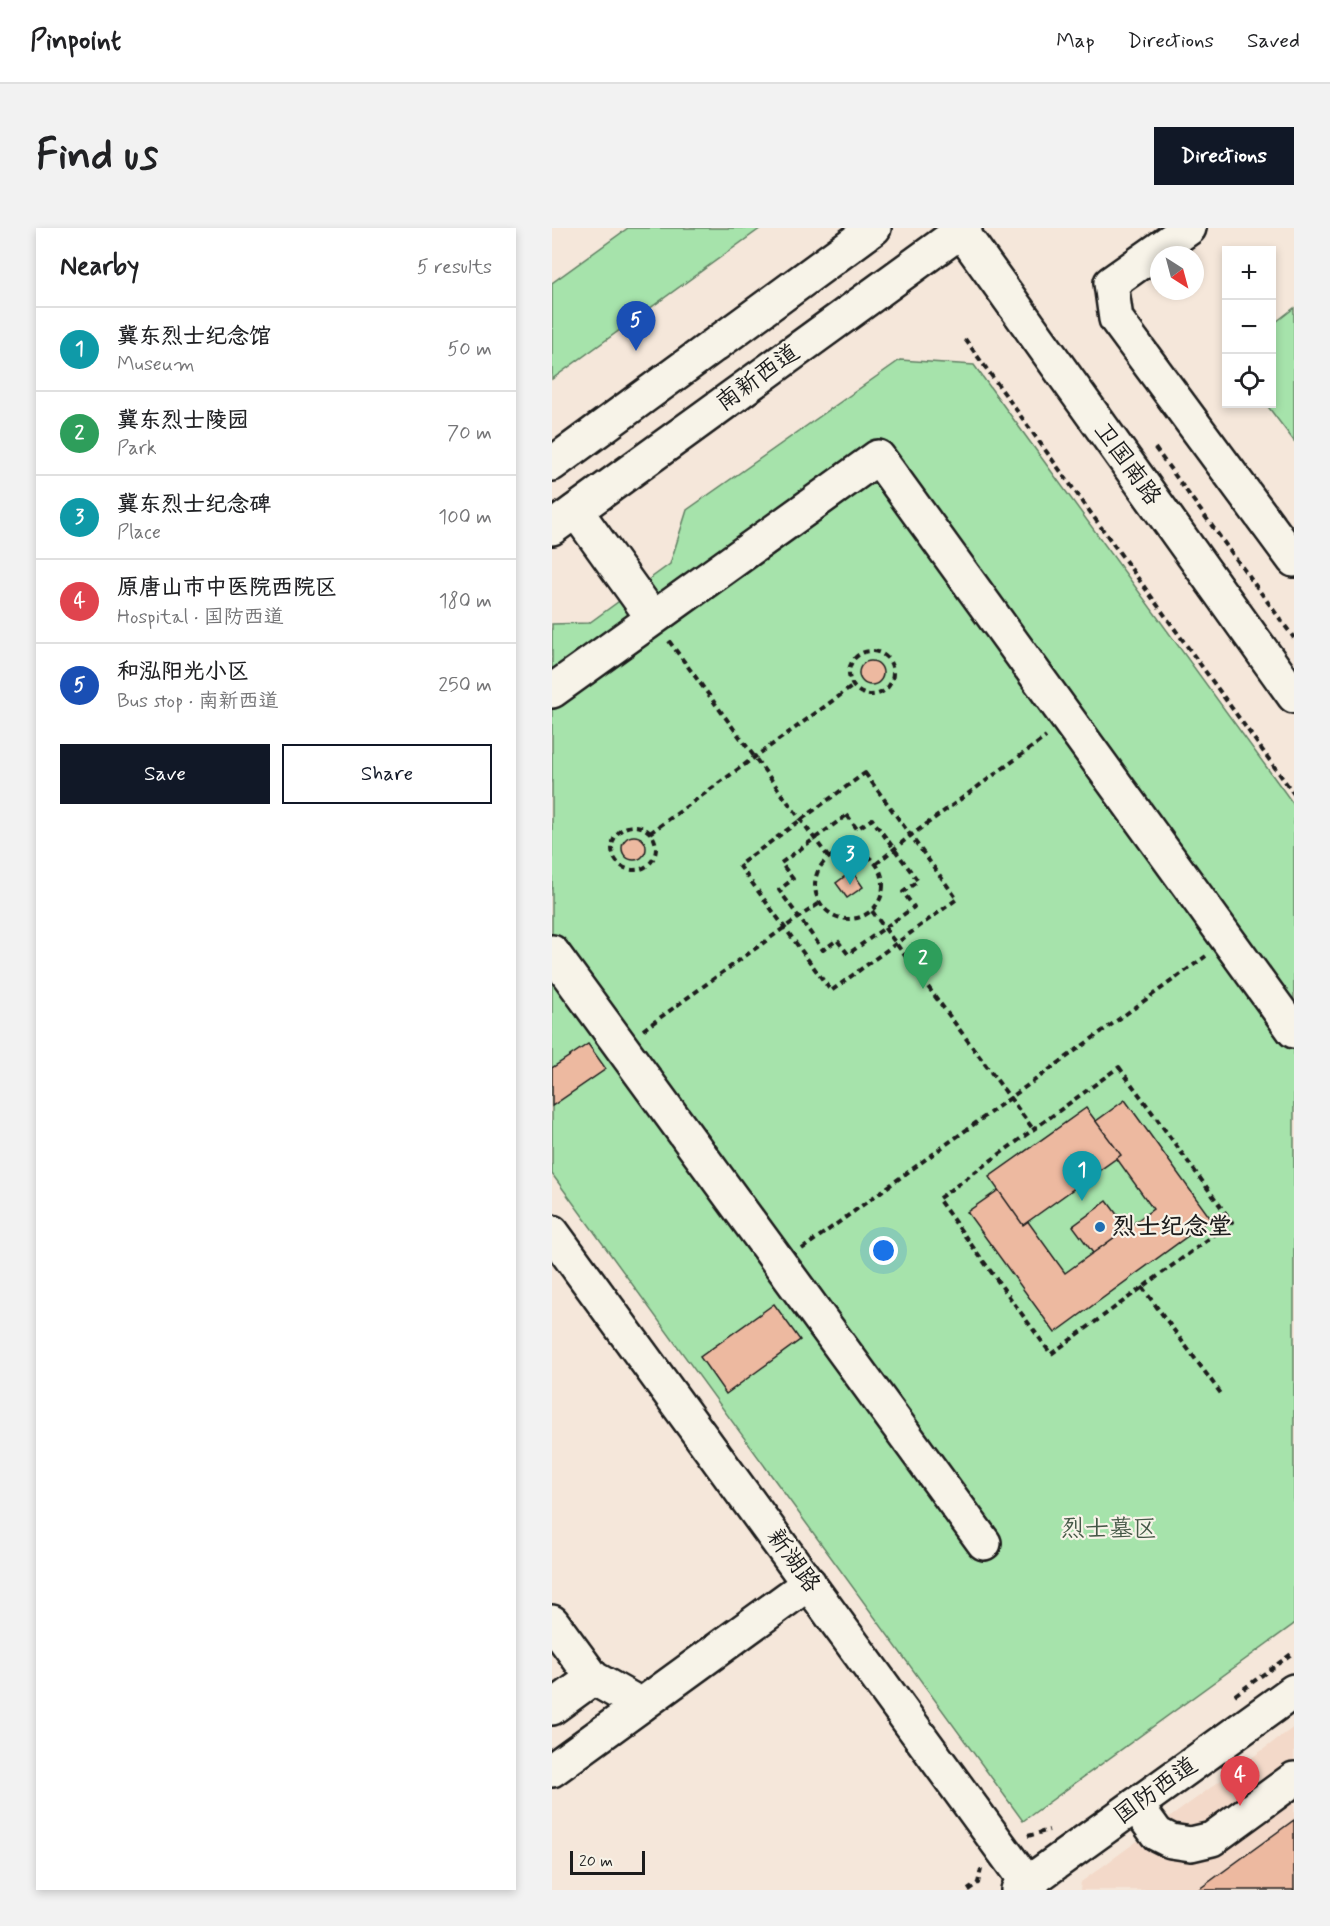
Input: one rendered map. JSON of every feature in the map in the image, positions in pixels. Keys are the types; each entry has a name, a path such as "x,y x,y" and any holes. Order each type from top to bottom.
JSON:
{"main road":[{"path":"552,464 874,228"},
{"path":"1189,228 1111,283 1116,319 1294,560"},
{"name":"南新西道","path":"564,519 959,229"},
{"name":"卫国南路","path":"959,229 1294,696"},
{"path":"552,691 878,457 1294,1031"},
{"path":"564,519 653,618"},
{"path":"552,952 984,1544"},
{"name":"新湖路","path":"552,1232 809,1583 1026,1888"},
{"path":"552,1770 809,1583"},
{"path":"552,1622 593,1678 640,1706"},
{"path":"552,1707 593,1678"},
{"name":"国防西道","path":"1026,1888 1294,1691"},
{"path":"1136,1805 1156,1834 1171,1841 1191,1845 1212,1839 1294,1779"}],"path":[{"path":"965,339 1294,794"},
{"path":"653,618 829,858"},
{"path":"864,651 879,652 890,662 892,677 890,684 879,693 865,694 853,686 849,673 853,660 864,651"},
{"path":"650,832 853,686"},
{"path":"876,864 910,836 1068,720"},
{"path":"865,774 910,836 957,899 831,991 739,865 865,774"},
{"path":"847,815 857,829 872,819 918,881 903,892 914,907 848,954 837,940 823,950 779,890 793,879 781,863 814,839 847,815"},
{"path":"637,826 650,832 657,846 656,853 648,866 635,870 621,866 613,855 613,841 617,834 622,830 637,826"},
{"path":"848,851 859,852 868,856 876,864 884,883 879,903 872,911 850,920 838,918 820,903 815,884 822,865 829,858 848,851"},
{"path":"620,1046 820,903"},
{"path":"872,911 1033,1129"},
{"path":"780,1265 1229,940"},
{"path":"1119,1067 1232,1222 1142,1287 1051,1354 938,1199 1119,1067"},
{"path":"1142,1287 1222,1395"},
{"path":"968,1890 978,1883 982,1866"}],"shaded area":[{"path":"1294,1727 1294,1890 1080,1890 1081,1882"}],"green space":[{"path":"628,228 761,228 552,379 552,283"},
{"path":"1294,308 1294,441 1269,408 1276,408 1276,322"},
{"name":"烈士墓区","path":"900,360 974,365 1294,805 1294,1624 1023,1821 552,1174 552,624 589,623 670,564 687,510"}],"building":[{"path":"871,661 879,665 883,673 879,681 871,685 863,681 859,673 863,665"},
{"path":"634,836 642,840 646,848 642,856 634,860 626,856 622,848 626,840"},
{"path":"852,871 863,887 847,898 836,883"},
{"path":"588,1044 606,1069 552,1106 552,1068"},
{"path":"1125,1100 1211,1219 1055,1333 967,1212 1003,1187 1065,1273 1153,1209 1092,1124"},
{"path":"1086,1108 1121,1155 1023,1225 989,1177"},
{"name":"烈士纪念堂","path":"1107,1201 1127,1228 1093,1253 1073,1226"},
{"path":"774,1304 800,1340 726,1394 700,1357"},
{"path":"1294,1820 1294,1890 1198,1890"}],"place":[{"name":"和泓阳光小区","path":"636,351"},
{"name":"冀东烈士纪念碑","path":"850,885"},
{"name":"冀东烈士陵园","path":"923,989"},
{"name":"冀东烈士纪念馆","path":"1082,1201"},
{"name":"烈士纪念堂","path":"1100,1227"},
{"name":"原唐山市中医院西院区","path":"1240,1806"}]}
